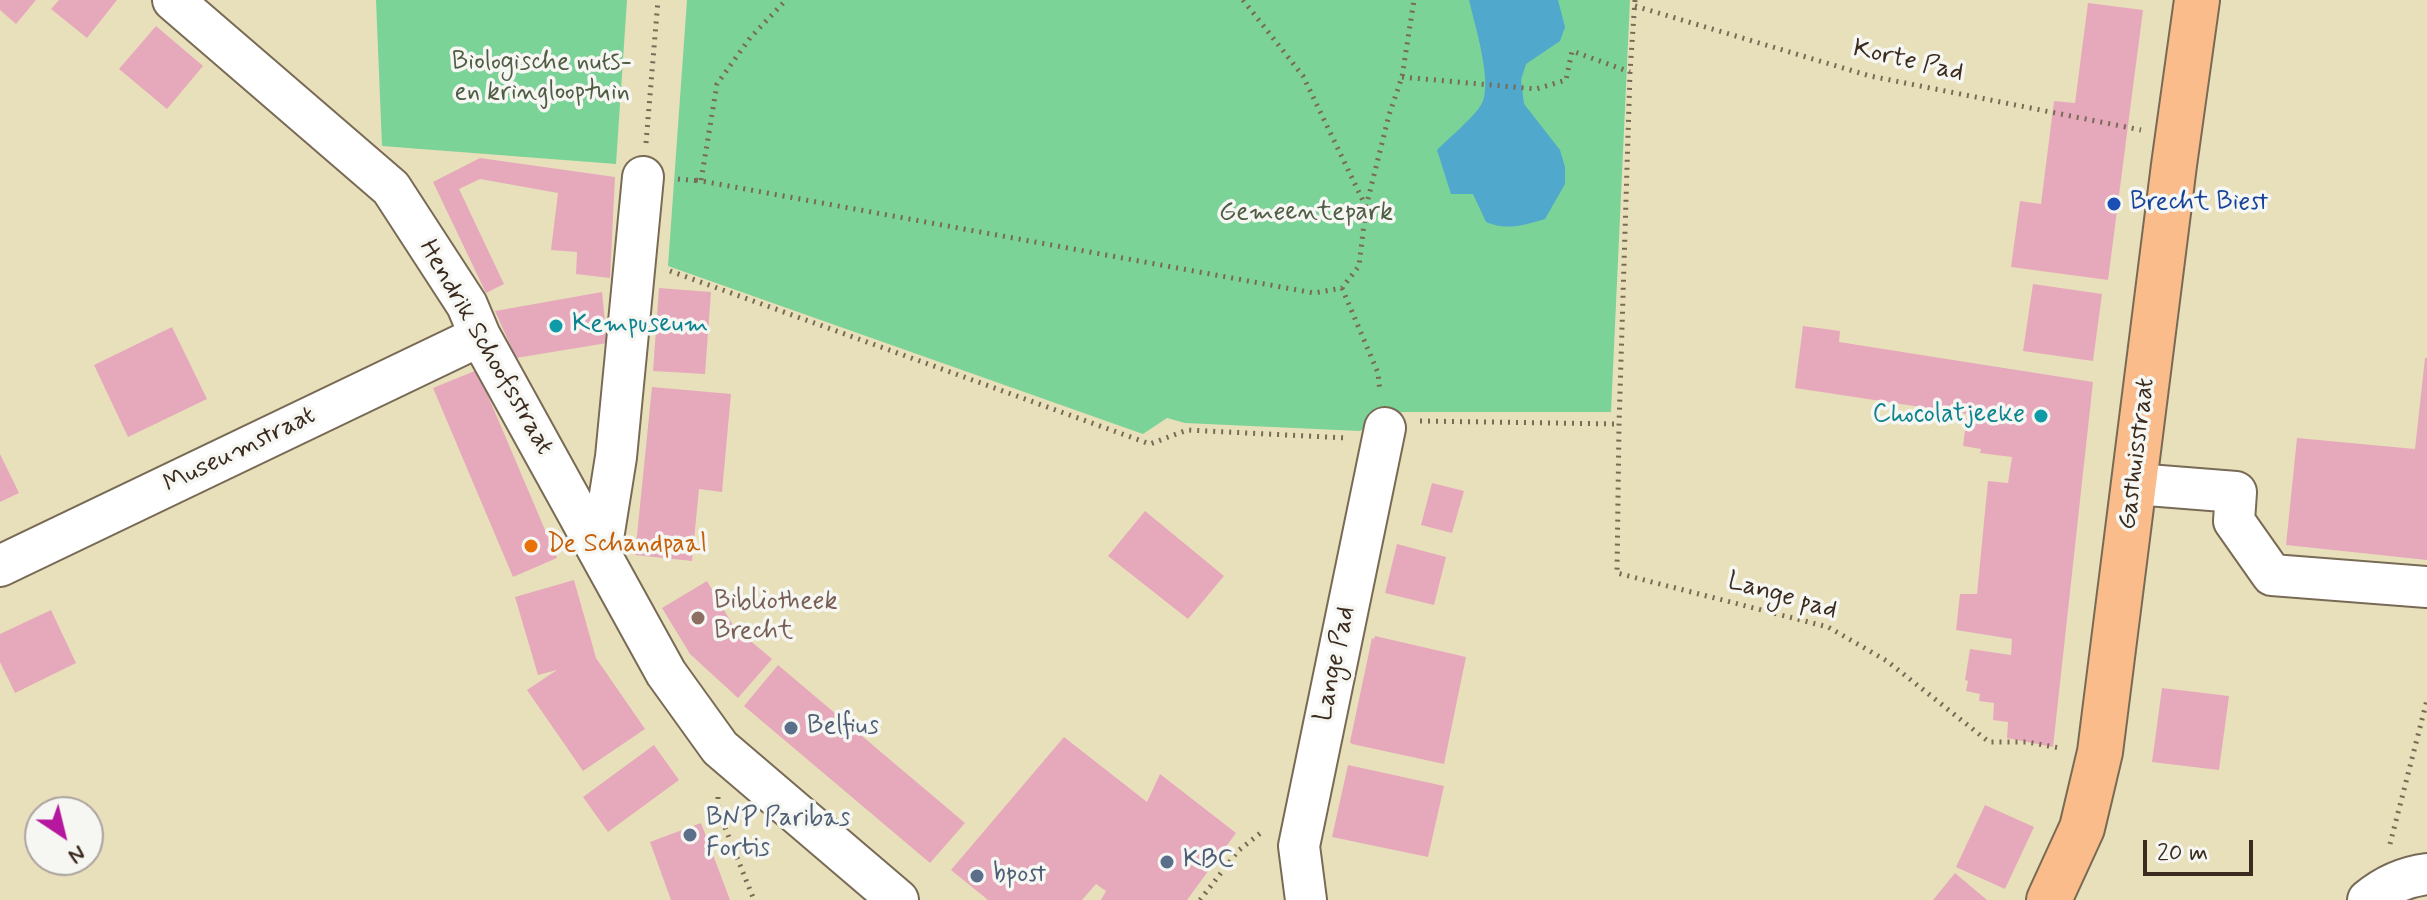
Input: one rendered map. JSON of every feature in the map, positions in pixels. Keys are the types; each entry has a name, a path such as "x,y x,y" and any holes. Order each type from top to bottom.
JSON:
{"main road":[{"name":"Gasthuisstraat","path":"2049,900 2082,828 2100,752 2197,0"}],"street":[{"name":"Hendrik Schoofsstraat","path":"173,0 391,188 467,305 480,336 666,673 720,748 898,900"},
{"path":"601,551 616,457 643,177"},
{"name":"Museumstraat","path":"0,566 480,336"},
{"name":"Lange Pad","path":"1306,900 1299,846 1385,428"},
{"path":"2135,484 2236,492 2234,521 2272,575 2427,587"},
{"path":"2373,896 2410,876 2427,874"}],"path":[{"path":"643,177 658,0"},
{"path":"786,0 750,38 717,84 701,181 696,180 1314,293 1342,288 1359,266 1366,207 1402,77 1414,0"},
{"path":"1243,0 1303,76 1366,207"},
{"path":"635,268 668,270 1150,444 1187,430 1357,439 1381,432 1395,420 1619,424 1635,3"},
{"name":"Korte Pad","path":"1635,3 1870,76 2177,138"},
{"path":"1402,77 1536,89 1566,80 1572,51 1630,72"},
{"path":"1342,288 1378,373 1385,428"},
{"name":"Lange pad","path":"1619,424 1617,573 1828,627 1887,661 1989,742 2027,742 2100,752"},
{"path":"2373,896 2427,700"},
{"path":"720,748 718,810 754,900"},
{"path":"1200,900 1238,851 1309,797"}],"green space":[{"name":"Biologische nuts- en kringlooptuin","path":"376,0 627,0 616,164 382,146"},
{"name":"Gemeentepark","path":"687,0 1630,0 1611,412 1390,412 1360,431 1185,423 1167,418 1143,434 668,266"}],"water":[{"path":"1469,0 1558,0 1565,27 1560,41 1526,64 1521,80 1524,104 1560,150 1565,167 1565,184 1545,219 1516,226 1493,225 1486,222 1473,194 1451,194 1437,150 1472,116 1484,96 1482,54"}],"building":[{"path":"0,0 36,0 16,24 0,10"},
{"path":"59,0 117,0 87,38 51,9"},
{"path":"2088,3 2143,10 2108,280 2011,267 2020,201 2041,204 2054,101 2075,103"},
{"path":"156,26 203,66 167,109 119,69"},
{"path":"480,158 615,177 610,278 576,274 577,252 551,250 558,193 480,179 459,189 504,284 486,293 433,182"},
{"path":"2033,284 2102,294 2093,361 2023,351"},
{"path":"659,288 711,292 705,374 653,371"},
{"path":"602,292 607,343 516,358 495,311"},
{"path":"1803,326 1840,331 1839,342 2093,382 2053,747 2007,738 2008,722 1993,720 1994,703 1979,701 1980,694 1966,691 1970,649 2011,655 2012,639 1956,630 1960,594 1977,594 1988,481 2008,483 2012,457 1980,453 1981,449 1963,446 1967,414 1795,388"},
{"path":"172,327 207,399 128,437 94,365"},
{"path":"2425,358 2427,560 2286,545 2297,438 2415,449"},
{"path":"477,370 557,558 513,577 433,388"},
{"path":"652,387 731,394 722,492 699,489 692,561 635,555"},
{"path":"0,454 19,493 0,502"},
{"path":"1432,483 1464,491 1452,533 1421,525"},
{"path":"1145,511 1224,576 1188,619 1108,556"},
{"path":"1397,544 1446,557 1434,605 1385,593"},
{"path":"574,580 596,658 645,729 583,771 527,690 557,670 538,675 515,597"},
{"path":"707,581 734,627 772,659 738,698 690,654 662,608"},
{"path":"51,610 76,663 15,693 0,662 0,634"},
{"path":"1375,636 1466,657 1444,764 1350,742 1372,638"},
{"path":"778,665 965,823 930,863 744,706"},
{"path":"2162,688 2229,696 2219,770 2152,762"},
{"path":"1064,737 1147,802 1160,774 1236,833 1187,900 1101,900 1106,891 1096,884 1082,900 988,900 951,870"},
{"path":"654,745 679,780 608,832 583,797"},
{"path":"1348,765 1444,786 1428,857 1332,837"},
{"path":"1985,805 2034,827 2005,889 1956,867"},
{"path":"701,823 730,900 671,900 650,842"},
{"path":"1955,873 1987,900 1933,900"}],"place":[{"name":"Brecht Biest","path":"2114,204"},
{"name":"Kempuseum","path":"556,326"},
{"name":"Chocolatjeeke","path":"2041,416"},
{"name":"De Schandpaal","path":"531,546"},
{"name":"Bibliotheek Brecht","path":"698,618"},
{"name":"Belfius","path":"791,728"},
{"name":"BNP Paribas Fortis","path":"690,835"},
{"name":"KBC","path":"1167,862"},
{"name":"bpost","path":"977,876"}]}
